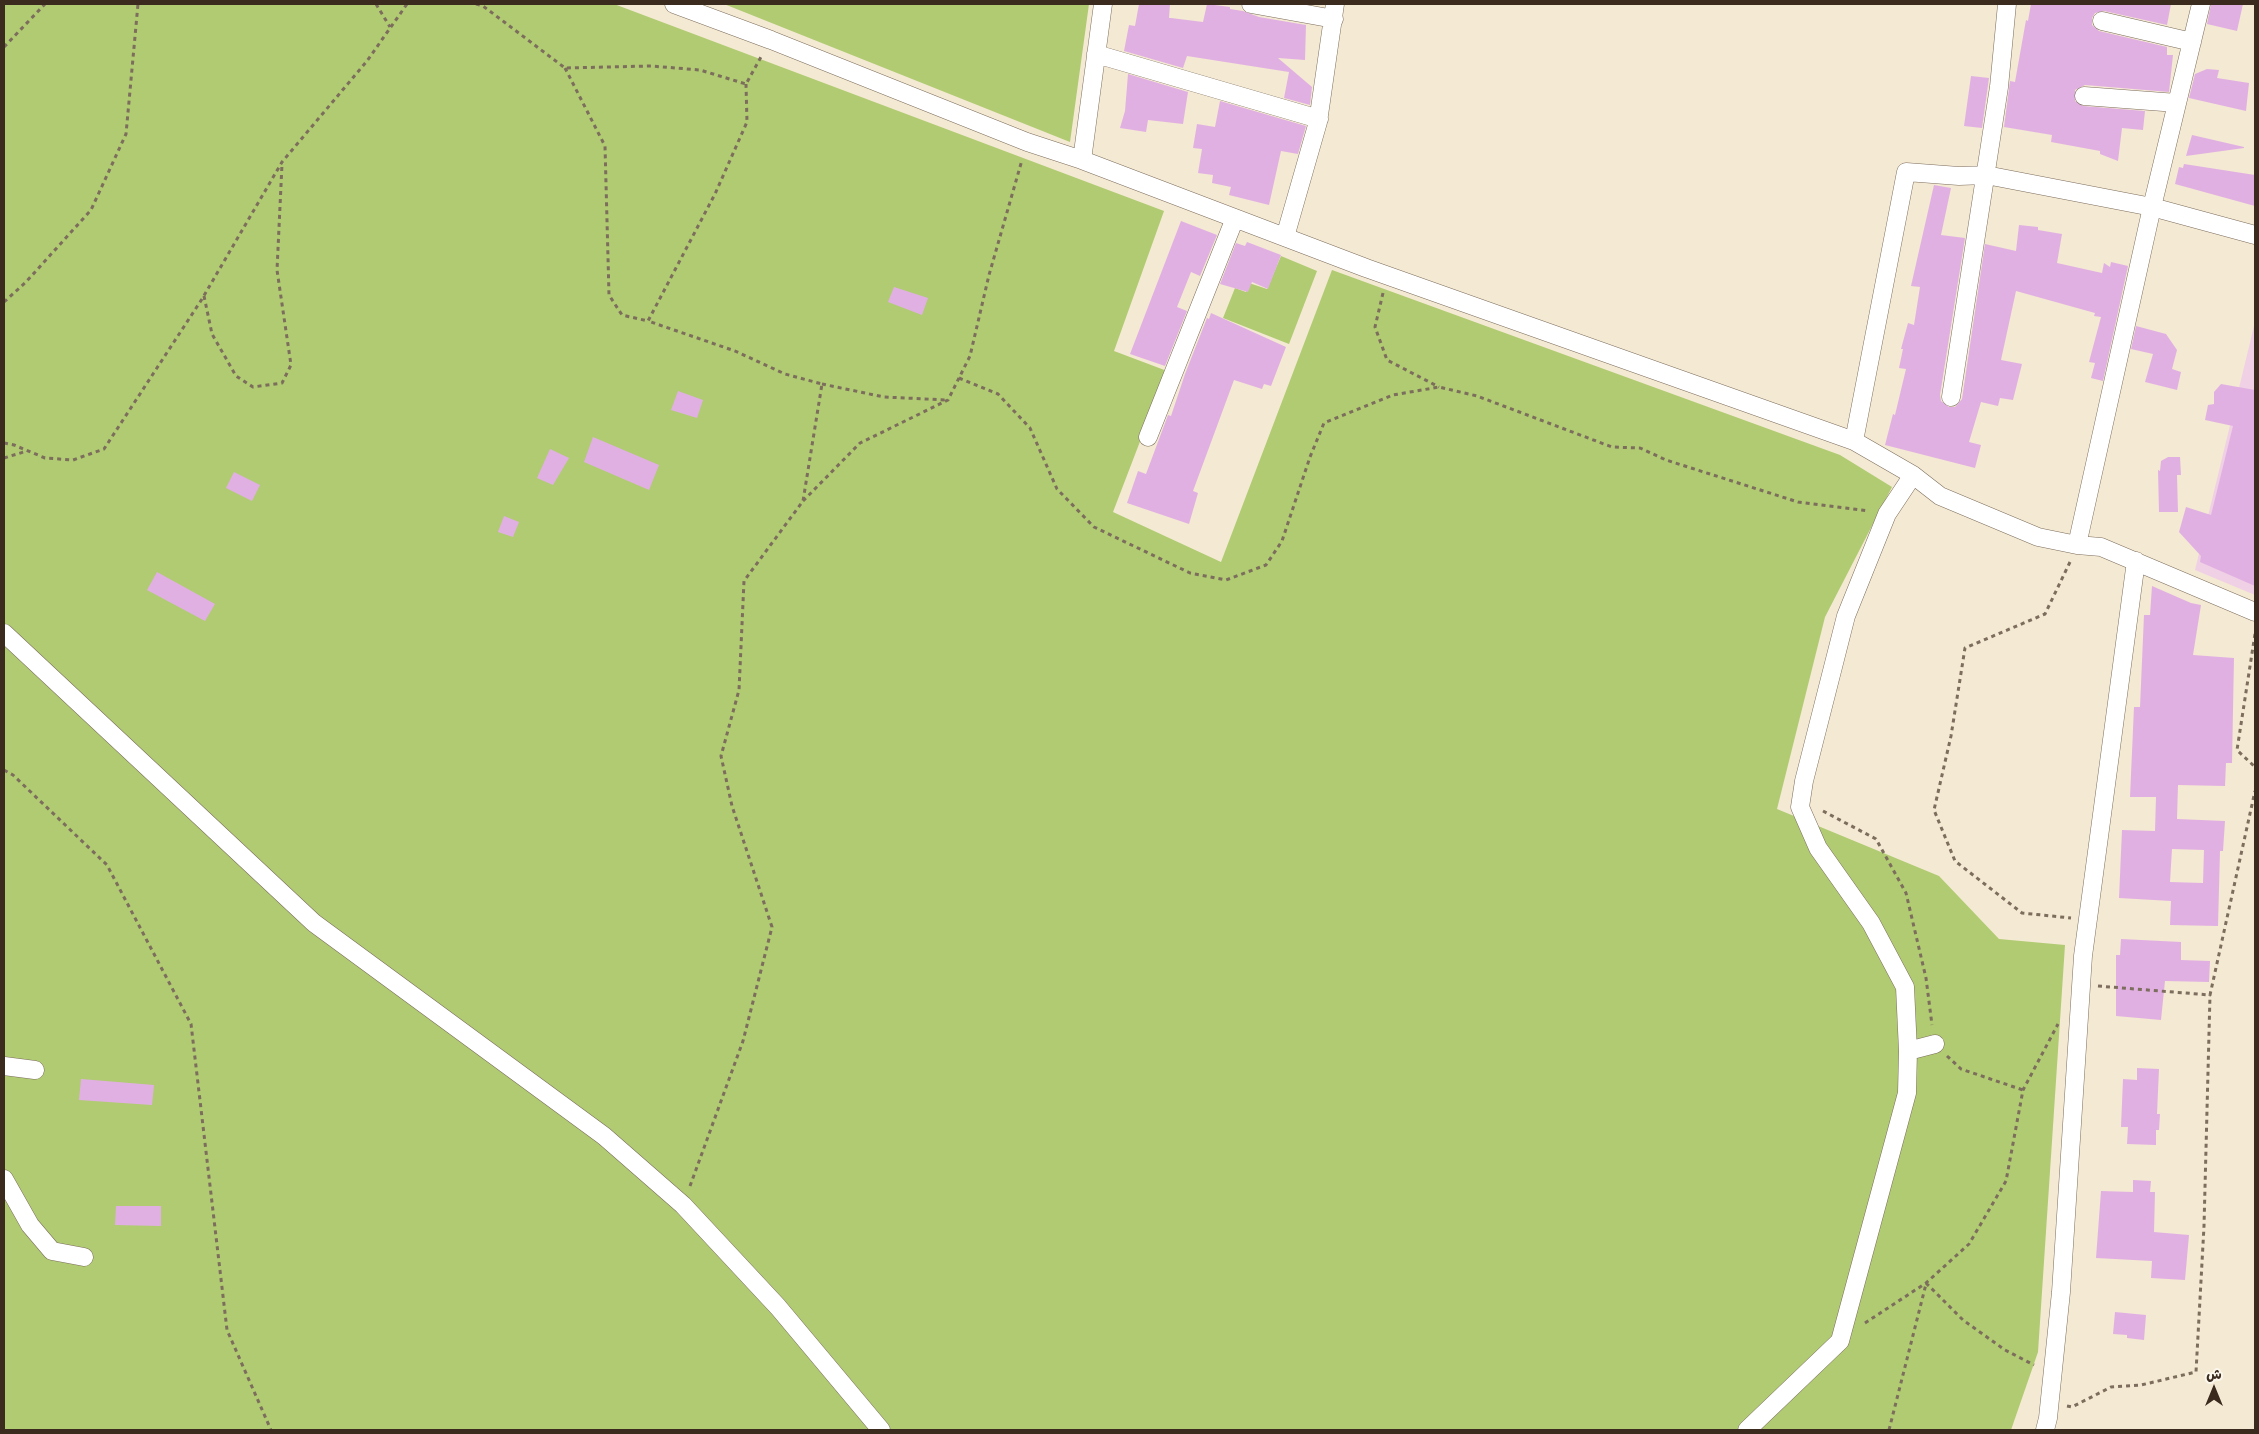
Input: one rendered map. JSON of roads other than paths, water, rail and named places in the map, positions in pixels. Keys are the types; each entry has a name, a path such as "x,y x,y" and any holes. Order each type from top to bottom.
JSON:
{"street":[{"path":"674,4 771,40 1027,142 1082,160 1388,276 1854,441 1913,475 1940,496 2038,538 2101,547 2255,612"},
{"path":"1082,160 1103,4"},
{"path":"1251,4 1335,11 1319,119 1285,237"},
{"path":"1951,397 1999,87 2007,4"},
{"path":"2077,545 2152,207 2201,4"},
{"path":"2102,21 2192,42"},
{"path":"1096,54 1319,119"},
{"path":"2084,96 2177,103"},
{"path":"1854,441 1906,172 1959,176 1986,175 2152,207 2255,235"},
{"path":"1148,437 1235,218"},
{"path":"1746,1430 1840,1340 1907,1093 1908,1050 1905,987 1871,923 1818,848 1800,807 1804,781 1846,616 1887,514 1913,475"},
{"path":"2045,1430 2061,1283 2080,984 2087,919 2136,561"},
{"path":"4,633 314,923 604,1136 683,1205 778,1307 881,1430"},
{"path":"1908,1050 1935,1044"},
{"path":"4,1066 35,1070"},
{"path":"4,1179 30,1225 52,1251 84,1257"}]}
